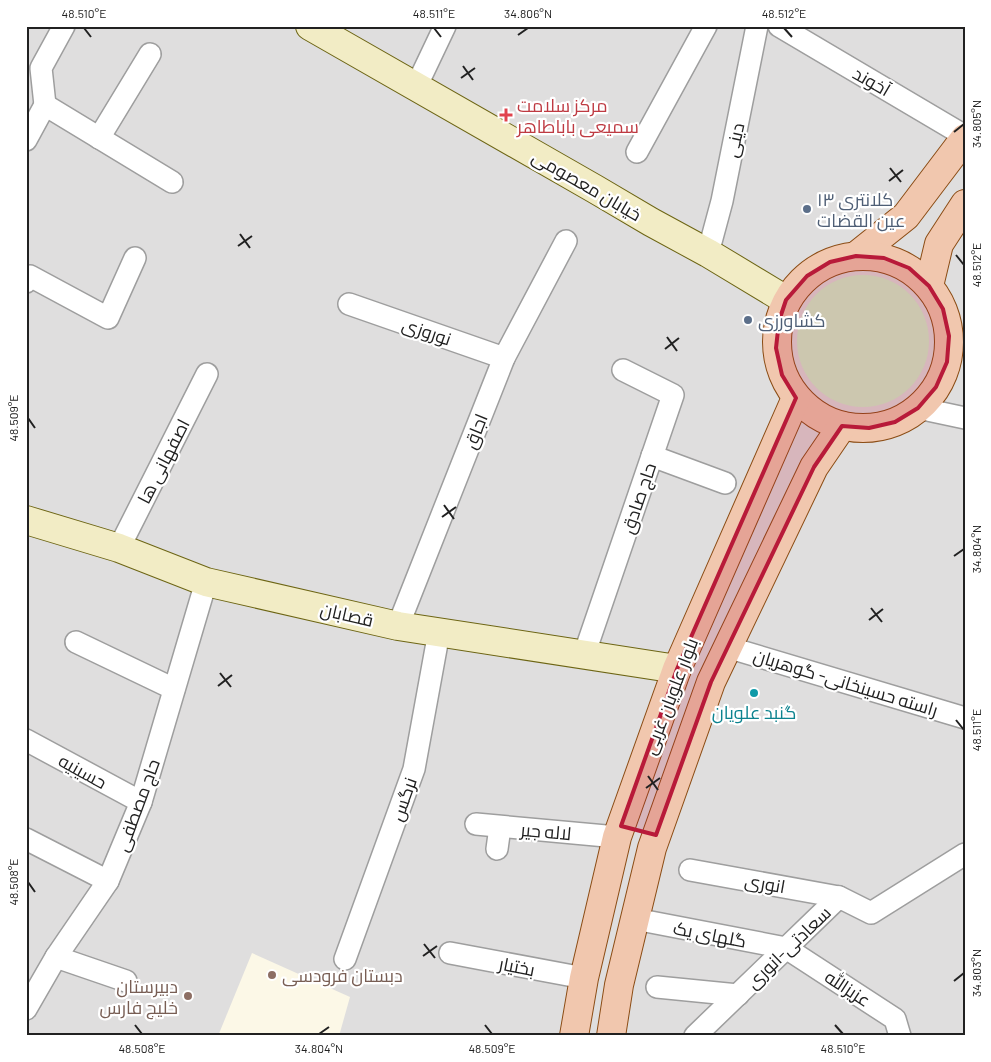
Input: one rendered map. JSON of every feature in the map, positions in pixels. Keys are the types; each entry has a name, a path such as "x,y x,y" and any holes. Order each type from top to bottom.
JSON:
{"main road":[{"path":"856,256 906,216 965,137"},
{"path":"929,286 939,244 965,204"},
{"path":"856,256 884,258 909,268 929,286 943,309 949,336 947,362 936,387 918,408 895,422 868,428 842,426 817,415 796,398 782,374 776,348 779,321 786,300 807,276 830,262 856,256"},
{"name":"بلوار علویان غربی","path":"574,1036 584,978 619,832 677,669 796,398"},
{"name":"بلوار علویان غربی","path":"610,1036 619,985 652,848 711,682 726,647 814,467 842,426"},
{"path":"619,832 656,835"}],"street":[{"path":"26,140 45,106 40,68 64,26"},
{"name":"خیابان معصومی","path":"310,26 708,253 786,300"},
{"path":"416,86 445,26"},
{"path":"637,152 706,26"},
{"name":"دینی","path":"708,253 722,201 757,26"},
{"name":"آخوند","path":"779,26 965,137"},
{"path":"99,138 150,54"},
{"path":"45,106 172,182"},
{"name":"اجاق","path":"398,626 504,358 566,241"},
{"path":"26,282 30,276 108,318 135,258"},
{"name":"نوروزی","path":"349,304 504,358"},
{"name":"حاج صادق","path":"584,655 673,395 623,370"},
{"name":"اصفهانی ها","path":"119,548 207,374"},
{"path":"918,408 965,418"},
{"path":"652,456 725,483"},
{"name":"قصابان","path":"26,520 119,548 206,582 398,626 677,669"},
{"name":"حاج مصطفی","path":"26,1009 31,987 56,958 108,881 141,802 206,582"},
{"name":"نرگس","path":"345,959 414,769 439,632"},
{"path":"76,642 174,689"},
{"name":"راسته حسینخانی- گوهریان","path":"726,647 965,718"},
{"name":"حسینیه","path":"26,740 141,802"},
{"name":"لاله جیر","path":"476,824 500,827 619,832"},
{"path":"497,849 500,827"},
{"path":"26,839 108,881"},
{"name":"سعادتی-انوری","path":"704,1033 738,995 840,897 871,913 965,854"},
{"name":"انوری","path":"690,870 840,897"},
{"name":"گلهای یک","path":"635,919 786,948"},
{"name":"عزیزالله","path":"786,948 896,1019 900,1036"},
{"name":"بختیار","path":"450,953 584,978"},
{"path":"56,958 126,981"},
{"path":"657,987 738,995"}],"highlighted area":[{"path":"856,256 884,258 909,268 929,286 943,309 949,336 947,362 936,387 918,408 895,422 869,428 842,426 814,467 711,682 656,835 621,826 677,669 796,398 782,375 776,348 779,321 786,300 807,276 830,262"}],"shaded area":[{"path":"26,26 965,26 965,1036 26,1036"},
{"name":"دبستان فرودسی","path":"252,953 350,997 339,1036 218,1036"}],"green space":[{"path":"863,275 876,276 888,280 910,294 924,316 928,328 928,354 924,366 910,388 888,402 876,406 863,407 850,406 838,402 816,388 802,366 798,354 797,341 798,328 802,316 816,294 838,280 850,276"}],"place":[{"name":"مرکز سلامت سمیعی باباطاهر","path":"506,115"},
{"name":"کلانتری ۱۳ عین القضات","path":"807,209"},
{"name":"کشاورزی","path":"748,320"},
{"name":"گنبد علویان","path":"754,693"},
{"name":"دبستان فرودسی","path":"272,975"},
{"name":"دبیرستان خلیج فارس","path":"188,996"}]}
